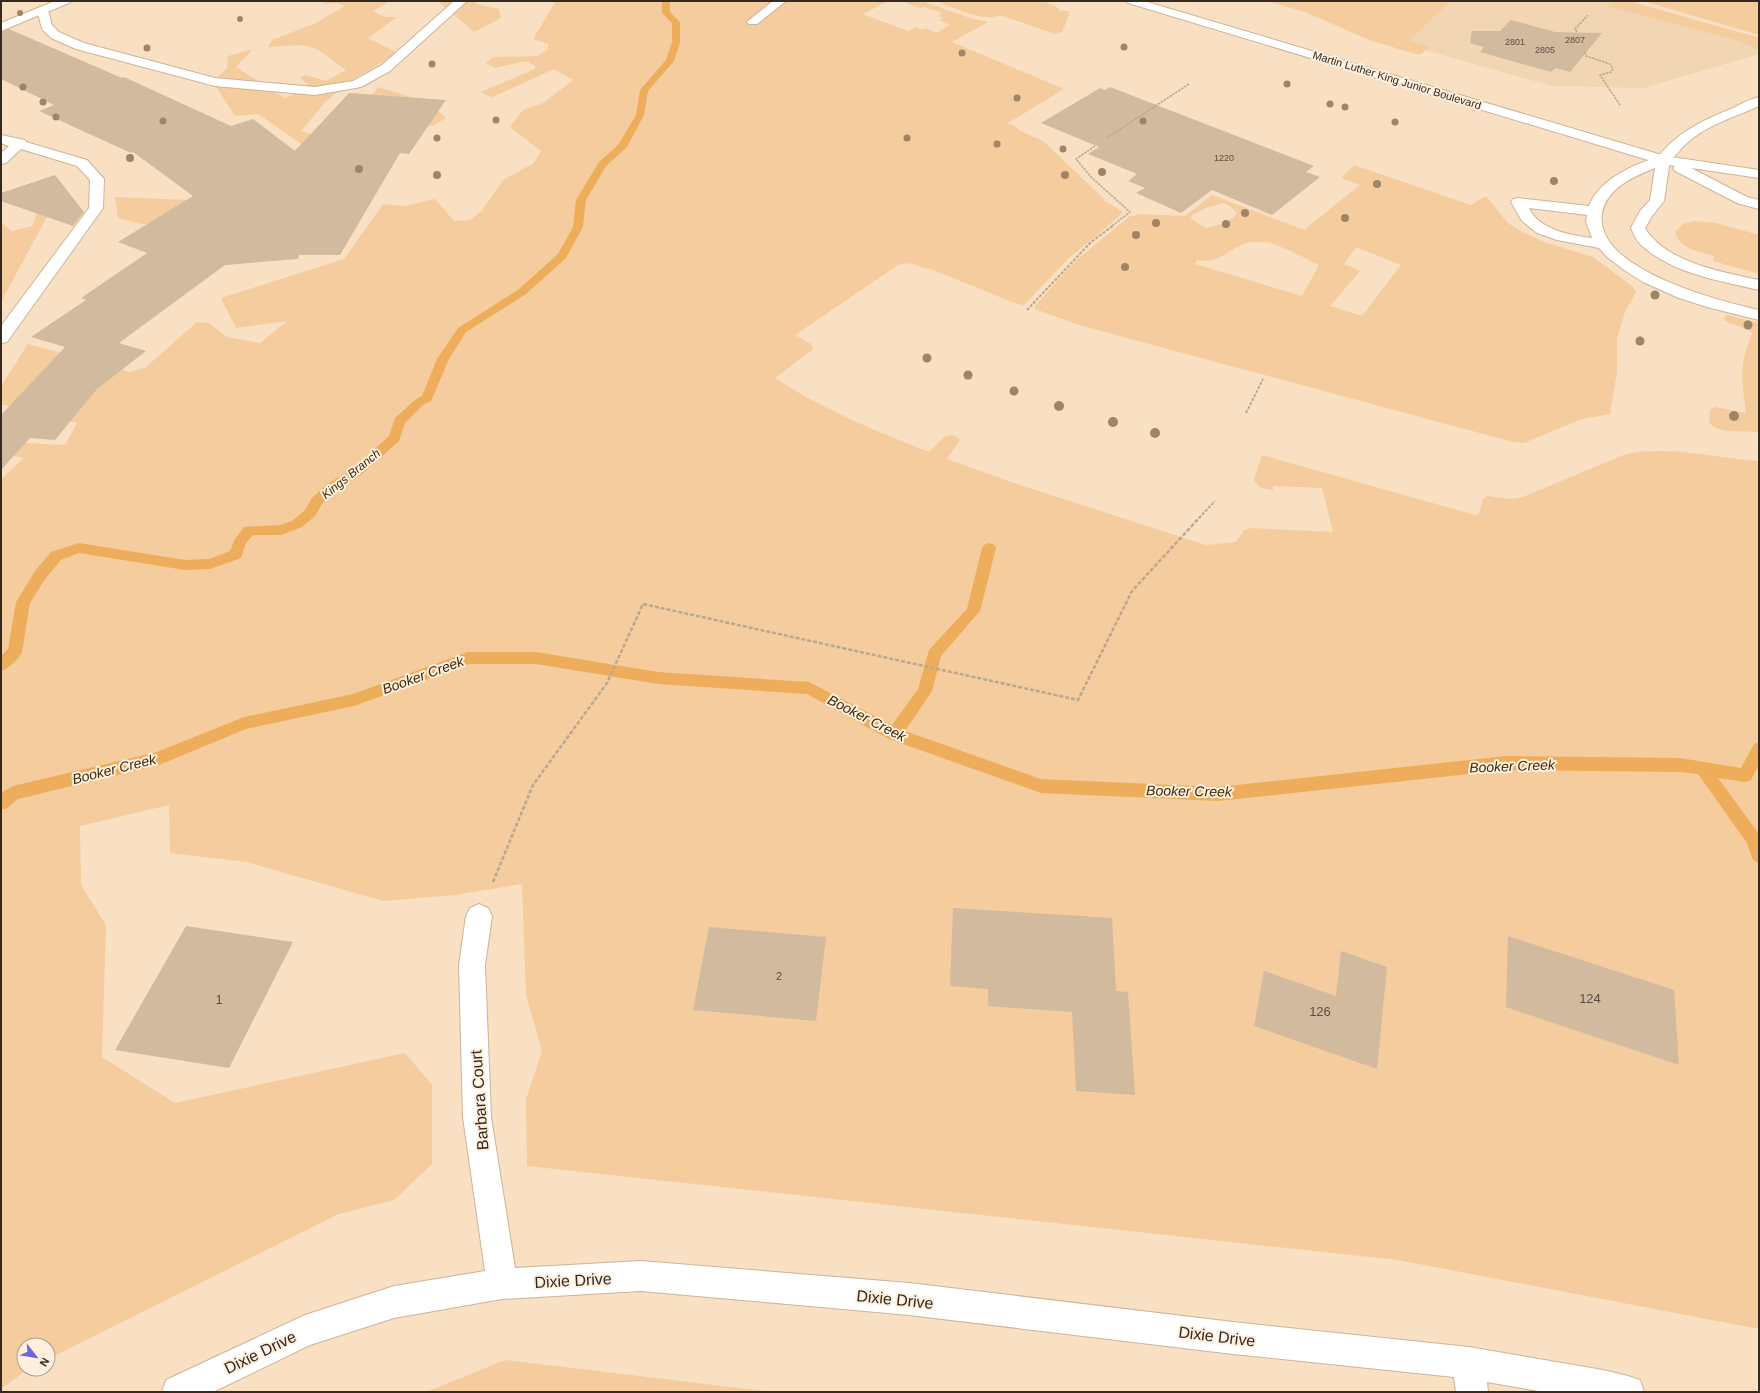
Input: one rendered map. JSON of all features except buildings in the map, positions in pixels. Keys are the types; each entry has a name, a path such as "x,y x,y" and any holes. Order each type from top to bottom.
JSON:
{"street":[{"path":"1,27 65,1"},
{"path":"44,9 46,26 55,35 80,46 215,82 315,91 357,84 386,68 462,1"},
{"path":"753,22 780,1"},
{"name":"Martin Luther King Junior Boulevard","path":"1132,1 1663,160 1759,174"},
{"path":"1759,101 1699,127 1687,134 1677,143 1663,160 1616,181 1600,197 1594,211 1593,228 1602,244 1631,268 1656,282 1686,295 1719,306 1759,315"},
{"path":"1,139 82,163 96,179 96,208 1,338"},
{"path":"1,160 20,144"},
{"path":"1663,160 1657,202 1645,214 1638,228 1645,240 1663,253 1703,272 1759,285"},
{"name":"Martin Luther King Junior Boulevard","path":"1663,160 1742,200 1759,205"},
{"path":"1594,211 1518,202 1526,217 1532,223 1543,229 1575,240 1602,244"},
{"name":"Barbara Court","path":"479,916 472,965 478,1117 502,1284"},
{"name":"Dixie Drive","path":"178,1392 305,1331 394,1302 502,1284 641,1276 909,1299 1234,1338 1471,1378 1603,1386 1628,1392"}],"path":[{"path":"1577,32 1575,29 1588,15"},
{"path":"1585,52 1586,56 1610,64 1613,69 1611,72 1600,75 1620,105"},
{"path":"1108,137 1188,84"},
{"path":"1027,310 1091,242 1130,212 1092,178 1076,159 1095,146"},
{"path":"1246,413 1262,378"},
{"path":"479,916 534,785 607,683 643,604 841,649 1078,700 1132,591 1215,501"}],"shaded area":[{"path":"329,1 390,1 373,11 384,17 397,17 368,38 398,53 355,78 326,101 301,131 316,136 344,133 378,87 430,103 446,118 433,126 426,126 283,156 303,145 258,114 235,116 213,82 227,68 228,56 253,49 236,67 285,98 310,87 300,77 306,75 326,81 346,70 317,49 302,45 268,47 272,40 316,23 345,6 337,3 323,4"},
{"path":"439,1 477,1 476,4 499,9 501,18 474,32"},
{"path":"556,1 888,1 863,14 908,31 915,27 922,30 925,28 936,33 950,25 939,20 943,18 938,16 942,13 906,3 910,1 922,1 970,18 988,22 952,42 1064,89 1008,123 1018,128 1018,130 1043,141 1104,199 1104,201 1122,211 1122,214 1069,258 1024,305 1017,304 928,268 926,269 909,264 898,265 795,335 811,344 813,348 775,378 792,389 830,409 870,428 929,452 945,436 954,435 960,440 947,459 1017,484 1206,545 1236,542 1244,530 1252,528 1333,532 1322,488 1273,486 1273,490 1264,489 1257,485 1254,480 1262,455 1475,515 1479,514 1483,499 1487,496 1510,499 1523,497 1626,454 1675,451 1759,461 1759,1329 1398,1260 527,1166 526,1099 542,1051 526,995 522,884 455,895 383,901 246,862 170,853 169,805 80,826 81,885 106,925 102,1057 175,1103 405,1053 432,1085 432,1164 394,1200 339,1214 56,1355 56,1337 16,1337 17,1377 1,1389 1,479 24,458 1,454 1,442 65,445 77,423 1,404 1,386 28,344 130,372 146,367 197,322 209,323 227,337 260,343 287,321 236,328 221,298 344,259 383,204 405,206 435,199 454,221 470,220 481,212 503,180 534,163 541,151 510,127 523,110 543,103 573,80 554,69 493,97 481,92 535,69 535,66 526,61 495,68 486,63 493,57 537,56 548,50 548,44 533,39"},
{"path":"936,1 1042,1 1056,6 1060,11 1069,11 1069,15 1062,32 1055,34 1000,15 993,17 977,16"},
{"path":"1267,1 1451,1 1409,40 1431,47 1419,55 1369,40 1305,12"},
{"path":"1444,1 1615,1 1759,37 1759,54 1644,88 1552,86 1400,43"},
{"path":"1614,1 1629,1 1759,38 1759,49 1732,39 1608,6"},
{"path":"1643,1 1759,1 1759,35"},
{"path":"1354,165 1471,205 1484,197 1487,197 1507,222 1518,230 1544,242 1593,257 1632,286 1636,292 1625,312 1617,339 1617,372 1610,414 1582,419 1524,443 1513,442 1076,324 1035,309 1035,306 1072,264 1130,216 1135,216 1138,214 1185,216 1212,195 1304,230 1360,185 1341,178","holes":["1223,203 1230,206 1237,213 1231,219 1219,225 1206,228 1191,219 1192,215 1206,208","1251,242 1268,242 1291,251 1319,265 1302,296 1195,264 1197,260 1205,261 1217,259 1239,246","1356,247 1401,265 1362,316 1330,306 1360,271 1344,264"]},
{"path":"115,197 213,201 180,223 141,224 118,218"},
{"path":"37,213 48,215 1,302 1,223 12,231 32,226"},
{"path":"1694,221 1716,223 1759,235 1759,274 1713,261 1714,256 1685,246 1677,238 1675,232 1683,224"},
{"path":"1727,315 1759,323 1759,432 1724,430 1713,426 1709,422 1710,410 1715,407 1746,413 1742,372 1745,354 1753,332 1725,321 1724,318"},
{"path":"505,1360 772,1392 426,1392"}],"waterway":[{"name":"Kings Branch","path":"1,665 15,652 23,602 40,575 56,556 79,548 185,565 210,564 236,554 240,542 249,530 281,530 297,524 310,513 317,501 332,487 357,472 395,438 399,421 419,403 427,398 443,359 462,330 522,292 562,256 578,227 581,200 602,164 622,147 640,115 644,90 670,61 676,42 676,22 666,13 666,1"},
{"path":"894,734 925,691 934,654 973,611 989,548"},
{"name":"Booker Creek","path":"1,803 13,793 159,758 244,723 354,700 468,658 536,658 658,678 809,688 894,734"},
{"name":"Booker Creek","path":"894,734 1041,786 1218,794 1506,763 1680,765 1702,768"},
{"name":"Booker Creek","path":"1702,768 1745,775 1759,749"},
{"path":"1702,768 1754,840 1759,855"}]}
